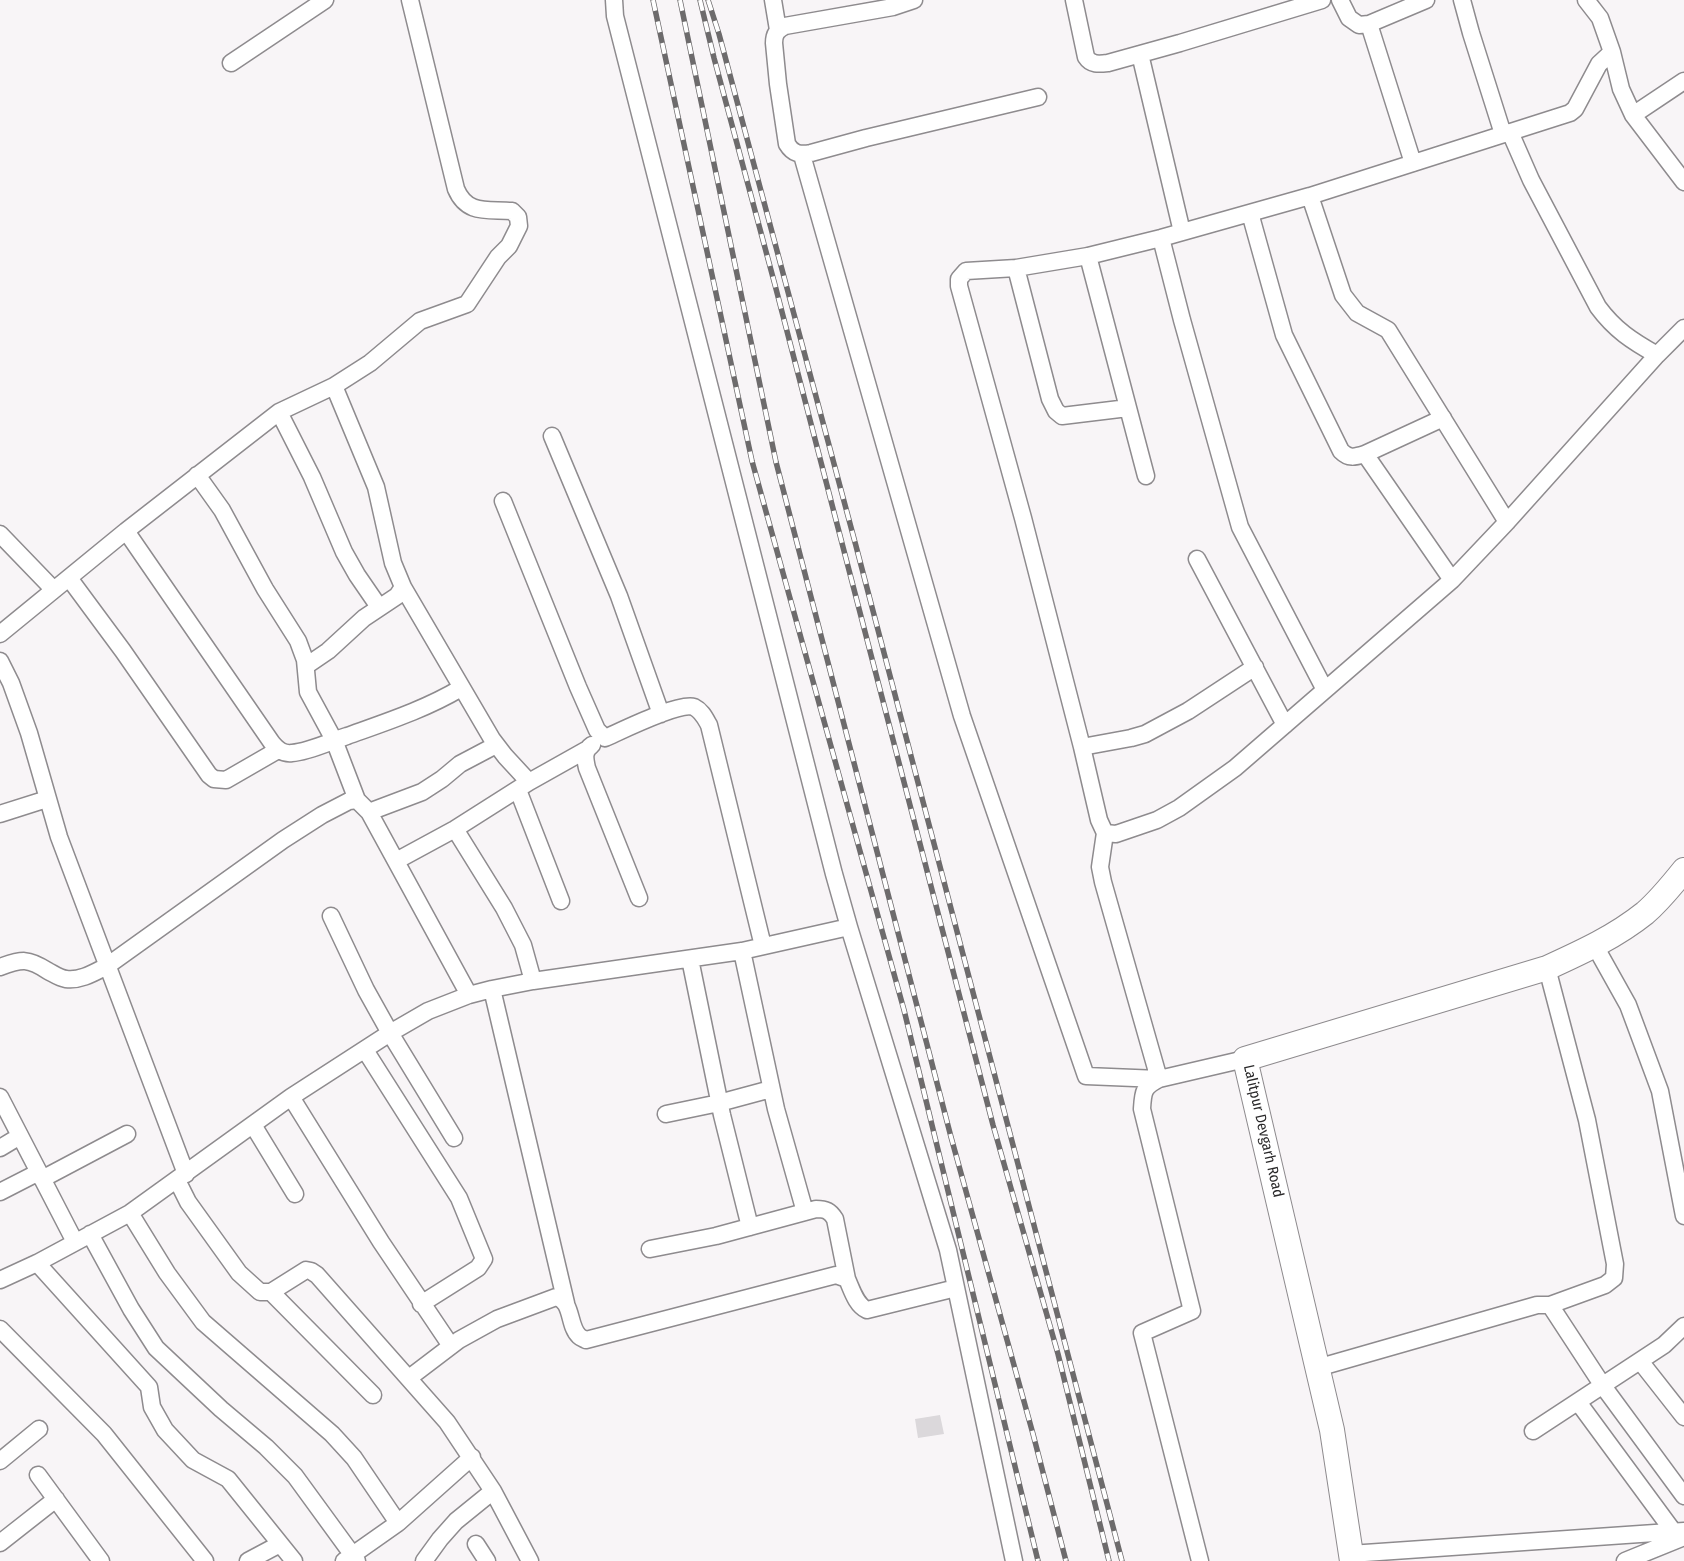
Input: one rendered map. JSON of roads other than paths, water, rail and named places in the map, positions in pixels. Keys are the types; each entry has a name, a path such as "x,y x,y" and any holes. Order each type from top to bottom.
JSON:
{"main road":[{"name":"Lalitpur Devgarh Road","path":"1351,1557 1332,1430 1245,1059 1547,968 1594,946 1620,931 1663,895 1684,870"}],"street":[{"path":"231,63 325,0"},
{"path":"0,634 126,531 280,412 334,386 370,363 420,321 467,304 498,257 509,246 519,226 518,217 512,211 476,209 466,206 460,199 410,0"},
{"path":"614,0 615,16 849,928 948,1250 1014,1561"},
{"path":"773,0 778,30"},
{"path":"914,0 893,7 785,26 778,30 774,37 778,84 788,144 790,149 796,154 802,155 884,133 1038,97"},
{"path":"1074,0 1086,57 1089,62 1096,64 1108,63 1140,54 1322,0"},
{"path":"1340,0 1349,18 1359,25 1369,24 1417,2"},
{"path":"1462,0 1507,133 1598,307 1609,322 1628,338 1657,355"},
{"path":"1586,0 1600,18 1612,52 1620,89 1633,115 1683,179"},
{"path":"1369,24 1413,164"},
{"path":"1159,1079 1103,882 1100,867 1105,833 1099,820 1023,518 959,286 959,279 966,271 1016,268 1088,256 1161,238 1310,196 1570,113 1575,109 1599,64 1612,52"},
{"path":"1140,54 1182,232"},
{"path":"1633,115 1684,81"},
{"path":"802,155 962,716 1086,1076 1159,1079"},
{"path":"1310,196 1343,295 1358,313 1388,330 1508,522"},
{"path":"1250,213 1284,334 1341,451 1346,456 1354,457 1365,454 1443,418"},
{"path":"1161,238 1240,527 1325,690"},
{"path":"1088,256 1146,476"},
{"path":"1016,268 1050,399 1056,410 1062,416 1128,408"},
{"path":"1105,833 1116,834 1157,820 1179,808 1235,768 1452,580 1508,522 1657,355 1684,328"},
{"path":"334,386 376,488 393,563 403,588 461,688 524,786 561,901"},
{"path":"280,412 312,477 344,552 379,607"},
{"path":"552,436 619,596 661,714"},
{"path":"1365,454 1452,580"},
{"path":"197,475 222,510 265,590 298,640 306,666 308,692 334,740 357,800 369,812 469,995"},
{"path":"503,501 578,687 597,730 605,738"},
{"path":"126,531 278,750 285,753 293,753 334,740 404,716 461,688"},
{"path":"0,534 54,590"},
{"path":"1198,559 1285,725"},
{"path":"68,578 123,651 209,775 214,779 226,780 278,750"},
{"path":"306,666 328,651 379,607 397,596 403,588"},
{"path":"0,661 11,683 29,733 59,837 108,966 188,1202 239,1274 260,1292 271,1292 306,1270 317,1275 446,1422 493,1491 530,1561"},
{"path":"1082,747 1145,734 1188,711 1254,666"},
{"path":"396,861 455,829 605,738 679,707 693,707 702,713 708,725 763,946"},
{"path":"369,812 422,792 460,764 496,745"},
{"path":"586,750 587,768 639,898"},
{"path":"0,814 47,799"},
{"path":"0,967 19,960 35,962 58,976 68,979 87,976 108,966 282,840 349,801 357,800"},
{"path":"455,829 504,908 523,945 534,981"},
{"path":"331,916 366,990 454,1138"},
{"path":"0,1280 37,1263 130,1213 291,1097 390,1033 428,1011 469,995 492,989 534,981 742,951 849,928"},
{"path":"1594,946 1628,1005 1660,1091 1684,1216"},
{"path":"742,951 771,1089 805,1212"},
{"path":"690,958 720,1103 750,1227"},
{"path":"1318,1368 1537,1304 1550,1305 1605,1285 1614,1278 1615,1264 1587,1120 1547,968"},
{"path":"492,989 566,1303 578,1335 586,1340 825,1277 836,1275 847,1279"},
{"path":"365,1050 459,1198 484,1259 478,1268 421,1304"},
{"path":"1200,1561 1142,1333 1192,1311 1142,1109 1143,1092 1149,1084 1159,1079 1245,1059"},
{"path":"666,1114 720,1103 771,1089"},
{"path":"291,1097 381,1242 450,1346"},
{"path":"1,1101 75,1242"},
{"path":"253,1125 295,1194"},
{"path":"0,1192 128,1134"},
{"path":"0,1148 20,1136"},
{"path":"650,1248 824,1209 830,1212 835,1219 847,1279 862,1308 867,1310 956,1288"},
{"path":"130,1213 167,1273 203,1322 332,1434 354,1458 398,1523"},
{"path":"90,1234 131,1309 156,1348 295,1476 351,1559 398,1523 472,1458"},
{"path":"37,1263 149,1387 152,1407 165,1430 193,1460 228,1479 294,1561"},
{"path":"271,1292 374,1395"},
{"path":"409,1378 450,1346 497,1319 556,1297 562,1298 566,1303"},
{"path":"1550,1305 1603,1386 1684,1496"},
{"path":"1533,1431 1664,1345 1684,1326"},
{"path":"0,1329 104,1434 205,1561"},
{"path":"1640,1361 1684,1418"},
{"path":"1578,1402 1681,1533"},
{"path":"0,1461 39,1429"},
{"path":"38,1475 101,1561"},
{"path":"424,1561 456,1521 493,1491"},
{"path":"0,1543 56,1499"},
{"path":"1351,1557 1417,1555 1681,1533"},
{"path":"1625,1561 1681,1533"},
{"path":"248,1561 280,1544"},
{"path":"476,1544 487,1561"}],"railway":[{"path":"653,0 752,461 904,1010 1038,1561"},
{"path":"680,0 776,462 951,1137 1066,1561"},
{"path":"700,0 993,1125 1058,1354 1109,1561"},
{"path":"708,0 719,34 856,546 1122,1561"}]}
